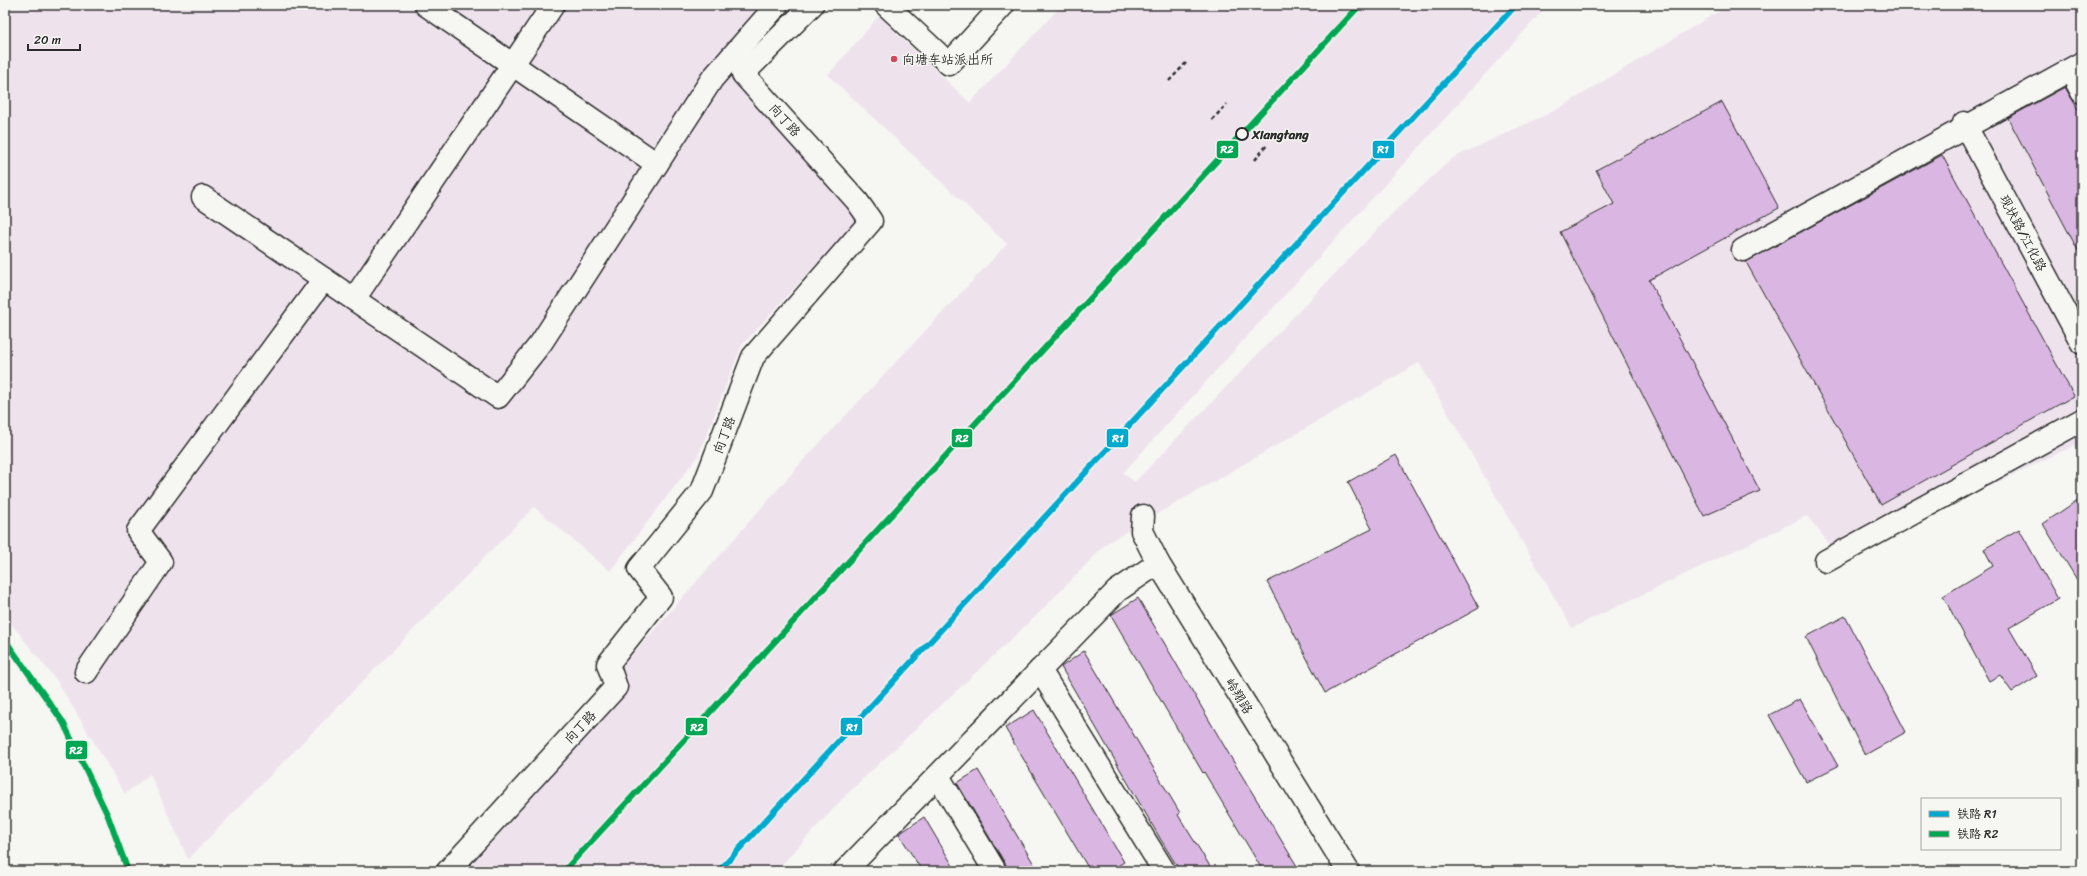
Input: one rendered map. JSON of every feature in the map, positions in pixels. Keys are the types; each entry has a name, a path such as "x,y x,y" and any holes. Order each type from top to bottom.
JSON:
{"street":[{"path":"426,5 657,164"},
{"path":"354,299 552,5"},
{"path":"203,197 498,397 541,343 712,79 777,5"},
{"name":"向丁路","path":"448,871 616,687 608,664 661,596 639,569 702,491 753,357 871,221 857,201 743,74 812,5"},
{"path":"886,5 949,64 1003,5"},
{"path":"1743,250 1965,125 2076,67 2082,92"},
{"name":"现状路/江化路","path":"1965,125 2082,343"},
{"path":"86,672 161,562 138,531 324,279"},
{"path":"1826,561 2082,420"},
{"name":"岭翔路","path":"1143,516 1142,531 1158,563 1348,871"},
{"path":"845,871 1117,590 1158,563"},
{"path":"1040,670 1164,871"},
{"path":"938,776 995,871"}],"path":[{"path":"1169,81 1186,63"},
{"path":"1212,120 1227,104"},
{"path":"1255,160 1267,145"}],"shaded area":[{"path":"5,5 799,5 734,75 857,220 742,345 698,456 610,571 534,507 188,859 150,774 125,794 57,681 5,616"},
{"path":"1062,5 1548,5 1123,473 1135,482 1396,210 1453,158 1558,109 1729,5 2082,5 2082,442 1840,557 1807,516 1572,628 1419,363 1107,543 1040,612 847,794 776,871 466,871 625,694 610,680 800,464 1007,244 828,75 879,16 970,103"}],"building":[{"path":"2065,87 2082,116 2082,258 2008,118"},
{"path":"1722,102 1779,208 1649,280 1760,491 1704,516 1560,232 1614,204 1596,170"},
{"path":"1942,155 2074,396 1881,505 1746,262"},
{"path":"1396,455 1479,608 1325,693 1267,582 1372,529 1348,482"},
{"path":"2082,497 2082,588 2043,524"},
{"path":"2019,529 2058,599 2009,628 2037,676 2012,692 2000,675 1989,681 1943,596 1993,566 1984,549"},
{"path":"1138,598 1230,756 1300,871 1263,871 1204,772 1203,773 1111,615"},
{"path":"1845,616 1906,732 1865,755 1806,637"},
{"path":"1084,651 1180,813 1178,815 1213,871 1180,871 1161,840 1061,667"},
{"path":"1800,699 1838,766 1806,782 1769,715"},
{"path":"1034,710 1124,862 1110,871 1090,871 1005,728"},
{"path":"978,770 1038,871 1007,871 1006,865 957,783"},
{"path":"924,817 956,871 922,871 899,834"}],"rail line":[{"name":"R2","path":"564,871 1360,5"},
{"name":"R1","path":"719,871 1516,5"},
{"name":"R2","path":"5,640 63,722 108,816 128,871"}],"place":[{"name":"向塘车站派出所","path":"894,59"},
{"name":"Xiangtang","path":"1242,134"}]}
